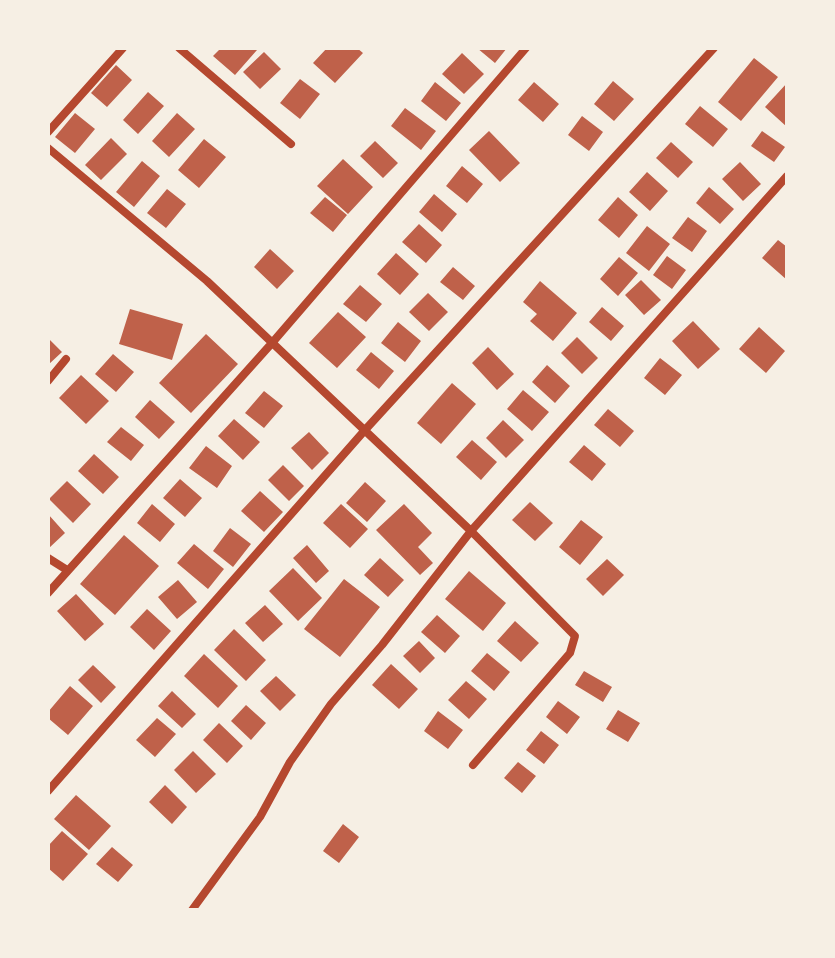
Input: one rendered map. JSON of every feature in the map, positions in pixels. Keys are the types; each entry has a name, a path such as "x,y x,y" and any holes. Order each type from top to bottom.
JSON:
{"street":[{"path":"48,132 123,48"},
{"path":"179,48 291,144"},
{"path":"48,593 272,343 526,48"},
{"path":"48,791 365,430 714,48"},
{"path":"48,148 207,281 471,531 575,636 570,653 473,765"},
{"path":"192,910 260,817 290,762 331,704 382,645 471,531 787,176"},
{"path":"48,381 66,359"},
{"path":"48,558 67,570"}],"building":[{"path":"221,48 257,50 235,75 213,56"},
{"path":"327,48 357,48 363,53 335,83 313,63"},
{"path":"477,48 507,48 495,63"},
{"path":"264,52 281,69 260,89 243,72"},
{"path":"462,53 484,74 464,94 442,74"},
{"path":"754,58 778,77 741,121 718,102"},
{"path":"116,65 132,80 107,107 91,93"},
{"path":"300,79 320,94 300,119 280,103"},
{"path":"613,81 634,99 614,121 594,104"},
{"path":"435,82 461,103 446,121 421,101"},
{"path":"534,82 559,104 543,122 518,100"},
{"path":"787,83 787,127 765,107"},
{"path":"148,92 164,106 138,134 123,120"},
{"path":"700,106 728,129 713,147 685,124"},
{"path":"405,108 436,131 421,150 391,126"},
{"path":"75,113 95,129 75,153 55,137"},
{"path":"177,113 195,129 169,157 152,141"},
{"path":"582,116 603,132 589,151 568,135"},
{"path":"489,131 520,163 500,182 469,150"},
{"path":"762,131 785,147 774,162 751,146"},
{"path":"111,138 127,154 101,180 85,165"},
{"path":"204,139 226,157 199,188 178,170"},
{"path":"375,141 398,163 383,178 360,156"},
{"path":"671,142 693,162 678,178 656,158"},
{"path":"343,159 373,187 348,214 317,186"},
{"path":"142,161 160,176 134,207 116,192"},
{"path":"740,162 761,184 743,201 722,179"},
{"path":"462,166 483,184 467,203 446,186"},
{"path":"647,172 668,191 650,211 629,192"},
{"path":"709,187 734,209 720,224 696,203"},
{"path":"167,189 186,204 166,228 147,213"},
{"path":"434,194 457,214 442,232 419,212"},
{"path":"325,197 347,215 333,232 310,213"},
{"path":"618,197 638,215 619,238 598,220"},
{"path":"688,217 707,231 692,252 672,238"},
{"path":"419,224 442,245 426,263 402,242"},
{"path":"647,226 670,244 649,271 626,253"},
{"path":"778,240 787,247 787,280 762,258"},
{"path":"270,249 294,271 277,289 254,267"},
{"path":"396,253 419,274 400,295 377,274"},
{"path":"667,256 686,270 672,289 653,275"},
{"path":"619,257 638,273 618,296 600,279"},
{"path":"453,267 475,286 463,300 440,282"},
{"path":"641,280 661,300 644,315 625,295"},
{"path":"540,281 577,313 553,341 530,321 537,314 523,302"},
{"path":"360,285 382,304 366,322 343,304"},
{"path":"428,293 448,312 429,331 409,312"},
{"path":"602,307 624,326 611,341 589,322"},
{"path":"130,309 183,324 172,360 119,344"},
{"path":"338,312 366,337 337,368 309,343"},
{"path":"693,321 720,349 698,369 672,341"},
{"path":"398,322 421,341 405,362 381,343"},
{"path":"759,327 785,351 766,373 739,349"},
{"path":"206,334 238,364 191,413 159,383"},
{"path":"577,337 598,358 582,374 561,353"},
{"path":"48,338 62,352 48,365"},
{"path":"488,347 514,374 497,390 472,363"},
{"path":"371,352 394,371 379,389 356,370"},
{"path":"113,354 134,372 116,392 95,374"},
{"path":"660,358 682,375 665,395 644,378"},
{"path":"547,365 570,386 555,403 532,382"},
{"path":"81,375 109,401 86,424 59,398"},
{"path":"452,383 476,404 441,444 417,423"},
{"path":"523,390 549,412 532,431 507,409"},
{"path":"264,391 283,406 264,428 245,413"},
{"path":"150,400 175,422 159,439 135,417"},
{"path":"608,409 634,431 620,447 594,425"},
{"path":"234,419 260,442 243,460 218,436"},
{"path":"503,420 524,440 506,458 486,438"},
{"path":"121,427 144,445 131,461 107,442"},
{"path":"309,432 329,453 312,470 291,448"},
{"path":"472,440 497,462 481,480 456,457"},
{"path":"584,445 606,464 592,481 569,462"},
{"path":"206,446 232,466 217,488 189,468"},
{"path":"94,454 119,477 103,494 78,471"},
{"path":"283,465 304,486 289,501 268,480"},
{"path":"180,479 202,498 185,517 163,498"},
{"path":"67,481 91,504 73,523 49,499"},
{"path":"365,482 386,501 367,522 346,503"},
{"path":"260,491 283,512 264,532 241,511"},
{"path":"530,502 553,523 535,541 512,520"},
{"path":"152,504 175,524 160,542 137,523"},
{"path":"341,504 368,529 350,548 323,523"},
{"path":"404,504 432,533 418,547 433,563 420,575 376,530"},
{"path":"48,514 65,533 48,549"},
{"path":"581,520 603,537 580,565 559,547"},
{"path":"230,528 251,544 233,567 213,551"},
{"path":"124,535 159,566 115,615 80,584"},
{"path":"194,544 224,569 208,589 177,563"},
{"path":"307,545 329,571 316,583 293,558"},
{"path":"380,558 404,580 388,597 364,575"},
{"path":"607,559 624,575 603,596 586,579"},
{"path":"293,568 322,598 298,621 269,591"},
{"path":"469,571 506,603 483,631 445,599"},
{"path":"344,579 380,607 340,657 304,629"},
{"path":"178,580 197,602 177,619 158,597"},
{"path":"76,594 104,624 85,641 57,611"},
{"path":"265,605 283,624 263,642 245,623"},
{"path":"147,609 171,631 154,650 130,627"},
{"path":"437,615 460,636 445,653 421,632"},
{"path":"515,621 539,643 521,662 497,641"},
{"path":"234,629 266,660 246,681 214,650"},
{"path":"419,641 435,658 420,673 403,656"},
{"path":"487,653 510,672 494,691 471,671"},
{"path":"204,654 238,686 218,708 184,676"},
{"path":"391,664 418,689 399,709 372,685"},
{"path":"93,665 116,687 101,703 78,680"},
{"path":"584,671 612,687 603,702 575,685"},
{"path":"276,676 296,695 280,711 260,691"},
{"path":"466,681 487,699 469,719 448,700"},
{"path":"70,686 93,706 68,735 48,718 48,712"},
{"path":"172,691 196,714 182,728 158,706"},
{"path":"558,701 580,717 567,734 546,717"},
{"path":"246,705 266,723 251,740 231,721"},
{"path":"618,710 640,723 628,742 606,729"},
{"path":"438,711 463,730 448,749 424,731"},
{"path":"157,718 176,734 155,757 136,740"},
{"path":"219,723 243,746 227,763 203,740"},
{"path":"541,731 559,745 544,764 526,750"},
{"path":"193,751 216,774 196,793 174,770"},
{"path":"518,762 536,776 522,793 504,778"},
{"path":"165,785 187,807 172,824 149,802"},
{"path":"76,795 111,826 89,850 54,819"},
{"path":"343,824 359,837 339,863 323,851"},
{"path":"62,831 88,854 63,881 48,868 48,846"},
{"path":"112,847 133,865 118,882 96,864"}]}
